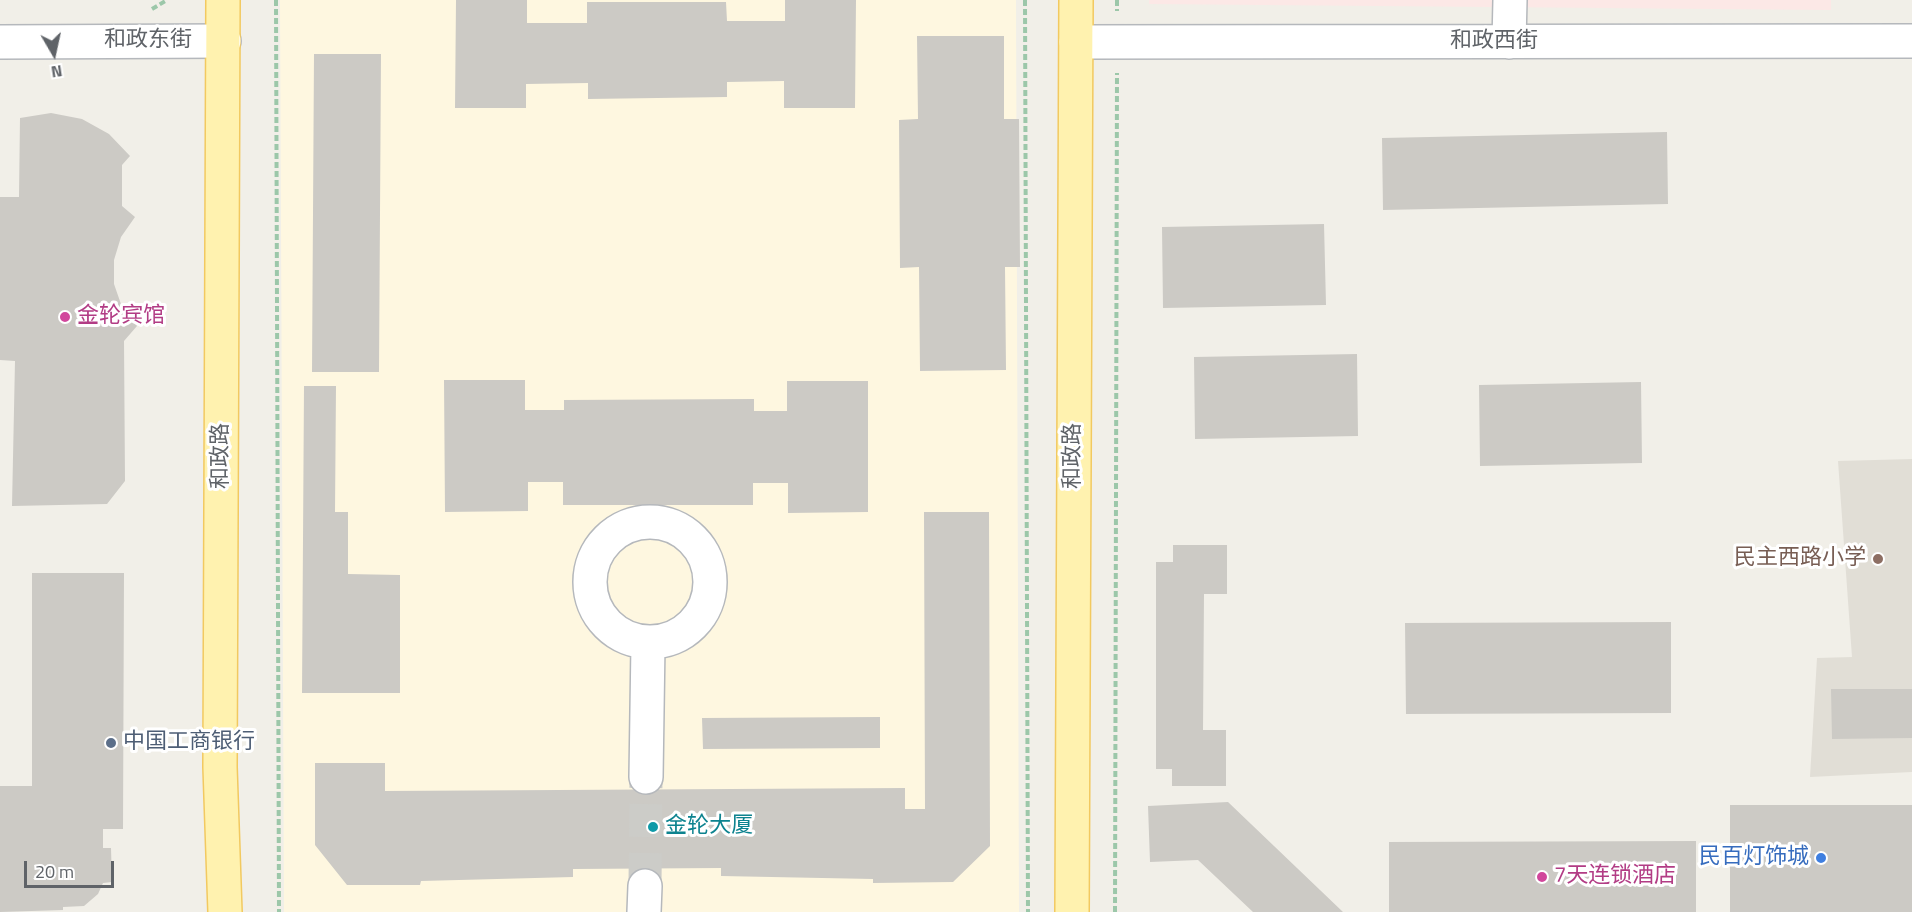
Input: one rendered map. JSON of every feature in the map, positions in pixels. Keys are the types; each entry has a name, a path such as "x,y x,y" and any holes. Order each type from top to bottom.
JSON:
{"main road":[{"name":"和政路","path":"223,0 220,767 225,912"},
{"name":"和政路","path":"1072,912 1076,0"}],"street":[{"path":"1509,42 1510,0"},
{"name":"和政东街","path":"0,42 224,41"},
{"name":"和政西街","path":"1076,42 1912,42"},
{"path":"646,777 648,644"}],"path":[{"path":"276,0 279,912"},
{"path":"1026,0 1028,912"},
{"path":"1115,912 1117,0"}],"shaded area":[{"path":"280,0 1016,0 1019,912 284,912"},
{"path":"1149,0 1831,0 1831,10 1149,4"},
{"name":"民主西路小学","path":"1912,459 1912,772 1810,777 1817,658 1852,657 1838,461"}],"building":[{"path":"456,0 527,0 527,23 587,23 587,2 726,2 727,21 785,21 785,0 856,0 855,108 784,108 784,81 727,82 727,97 588,99 588,83 526,84 526,108 455,108"},
{"path":"917,36 1004,36 1004,119 1019,119 1020,267 1005,267 1006,370 920,371 919,267 900,268 899,120 918,119"},
{"path":"314,54 381,54 379,372 312,372"},
{"name":"金轮宾馆","path":"51,113 82,119 109,134 130,156 122,165 122,206 135,217 121,237 114,260 114,284 122,307 137,326 124,341 125,481 107,504 12,506 15,361 0,360 0,197 19,197 20,118"},
{"path":"1667,132 1668,204 1383,210 1382,138"},
{"path":"1324,224 1326,305 1163,308 1162,227"},
{"path":"1357,354 1358,436 1195,439 1194,357"},
{"path":"444,380 525,380 525,410 564,410 564,400 754,399 754,411 787,411 787,381 868,381 868,512 788,513 788,483 753,483 753,505 563,505 563,482 528,482 528,511 445,512"},
{"path":"1641,382 1642,463 1480,466 1479,385"},
{"path":"304,386 336,386 335,512 348,512 348,574 400,575 400,693 302,693"},
{"name":"金轮大厦","path":"924,512 989,512 990,846 953,882 873,883 873,879 721,876 721,868 573,869 573,877 421,881 420,885 347,885 315,845 315,763 385,763 385,791 905,788 905,809 925,809"},
{"path":"1173,545 1227,545 1227,594 1204,594 1203,730 1226,730 1226,786 1172,786 1172,769 1156,769 1156,562 1173,562"},
{"path":"32,573 124,573 123,829 103,829 103,848 111,848 112,882 103,883 98,894 84,906 63,907 63,910 0,912 0,786 32,786"},
{"path":"1671,622 1671,713 1406,714 1405,623"},
{"path":"1831,689 1912,689 1912,738 1832,739"},
{"path":"880,717 880,748 703,749 702,718"},
{"path":"1228,802 1343,912 1253,912 1198,860 1150,862 1148,806"},
{"name":"民百灯饰城","path":"1730,805 1912,805 1912,912 1730,912"},
{"name":"7天连锁酒店","path":"1696,841 1696,912 1389,912 1389,842"}],"tunnel":[{"path":"645,886 646,777"}],"place":[{"name":"金轮宾馆","path":"65,317"},
{"name":"民主西路小学","path":"1878,559"},
{"name":"中国工商银行","path":"111,743"},
{"name":"金轮大厦","path":"653,827"},
{"name":"民百灯饰城","path":"1821,858"},
{"name":"7天连锁酒店","path":"1542,877"}]}
